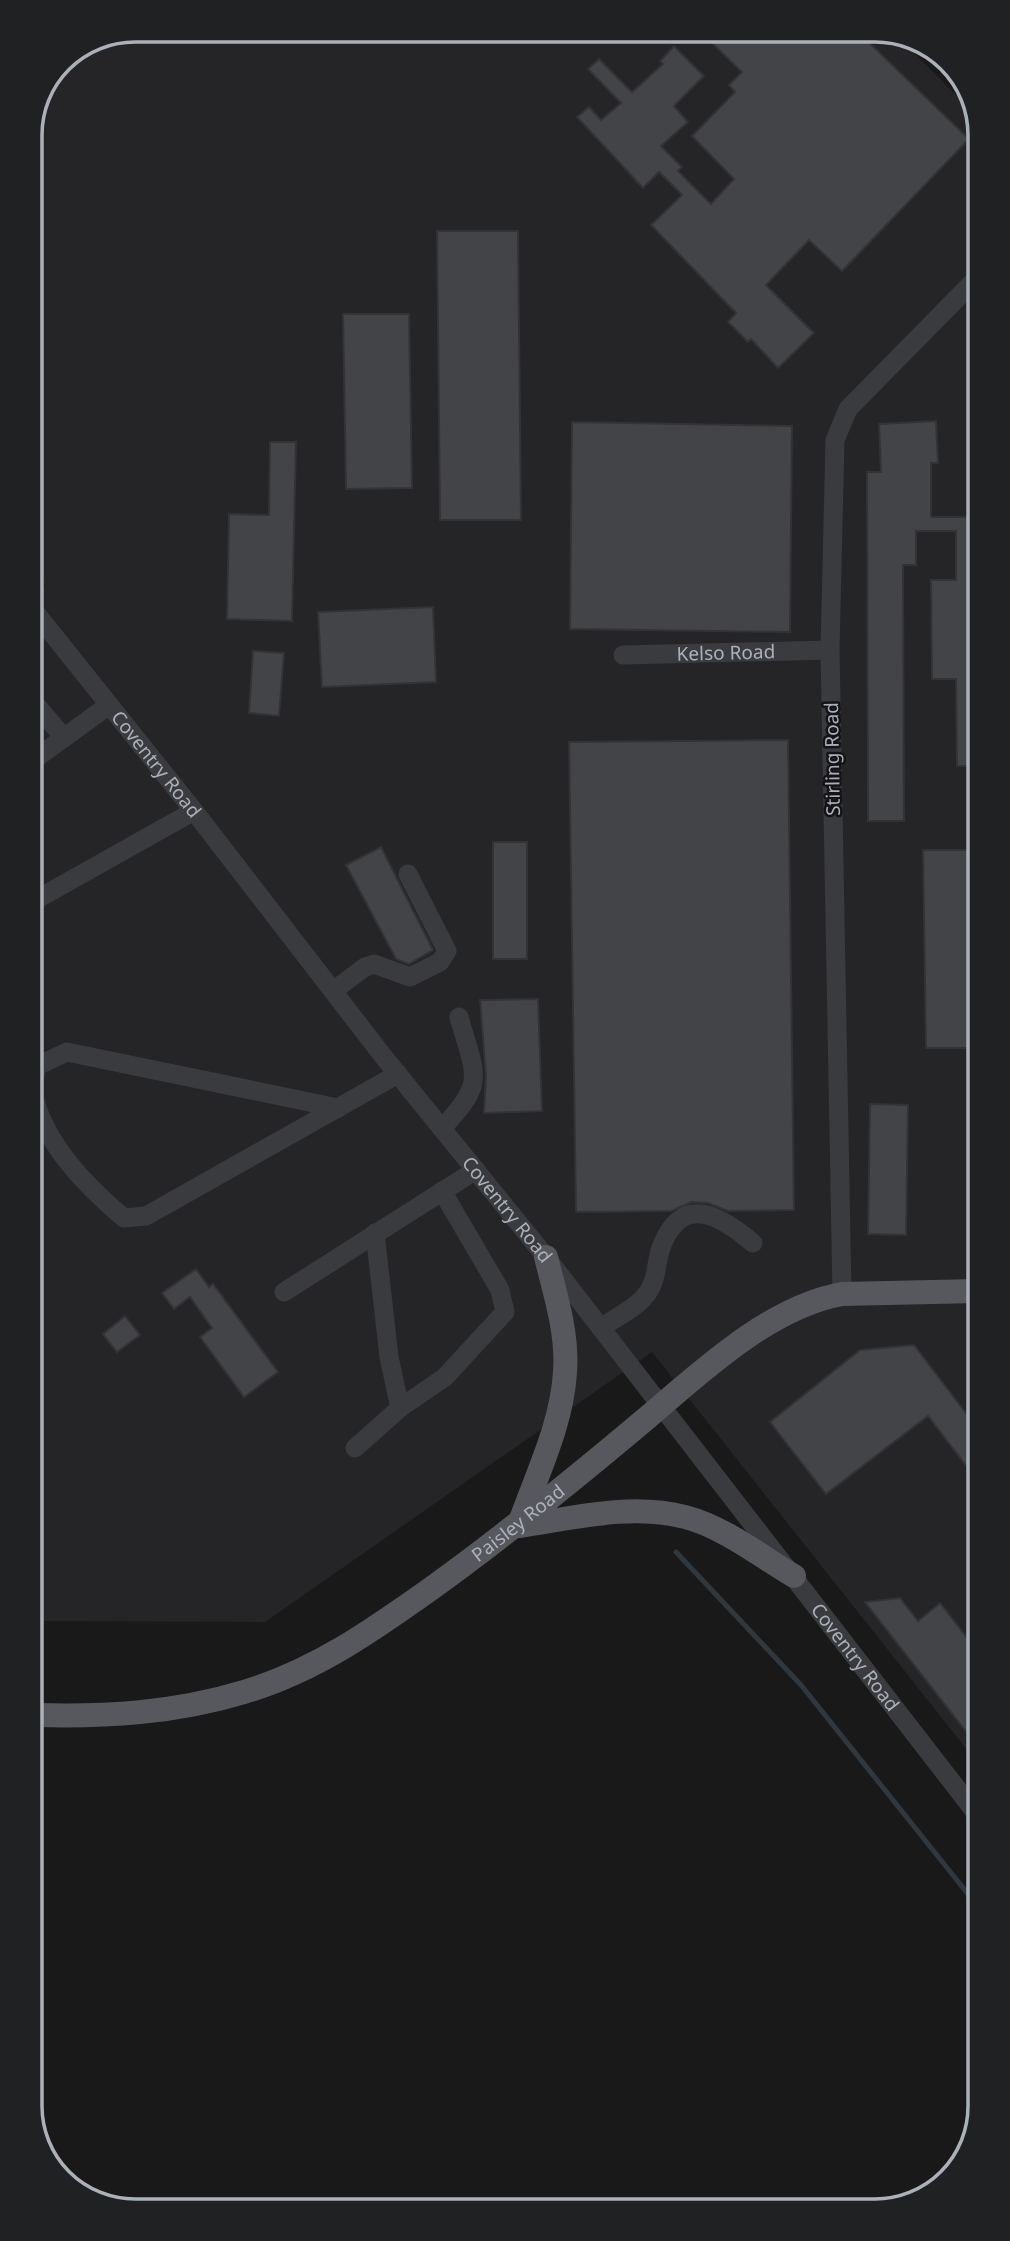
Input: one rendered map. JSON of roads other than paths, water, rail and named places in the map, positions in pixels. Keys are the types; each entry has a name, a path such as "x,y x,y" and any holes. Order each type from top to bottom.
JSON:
{"main road":[{"path":"546,1256 562,1324 566,1370 556,1422 519,1526 625,1510 687,1517 715,1529 794,1576"},
{"name":"Paisley Road","path":"42,1715 127,1714 198,1704 281,1679 346,1648 519,1526 661,1406 784,1312 820,1298 842,1294 968,1291"}],"street":[{"name":"Stirling Road","path":"842,1294 830,650 833,457 839,425 848,409 968,287"},
{"name":"Coventry Road","path":"42,621 398,1074 546,1256 968,1803"},
{"name":"Kelso Road","path":"623,655 830,650"},
{"path":"42,754 109,705"},
{"path":"42,712 64,738"},
{"path":"42,896 194,811"},
{"path":"333,991 365,967 382,966 410,978 440,962 447,951 408,874"},
{"path":"442,1128 468,1101 475,1076 459,1017"},
{"path":"42,1064 67,1052 338,1108"},
{"path":"42,1125 91,1190 124,1218 146,1216 398,1074"},
{"path":"285,1292 476,1170"},
{"path":"355,1448 400,1408 445,1377 505,1312 500,1290 442,1191"},
{"path":"601,1328 645,1297 656,1276 662,1246 681,1218 698,1213 710,1215 730,1224 754,1242"},
{"path":"375,1233 389,1357 400,1408"}],"waterway":[{"path":"676,1552 801,1685 968,1894"}]}
